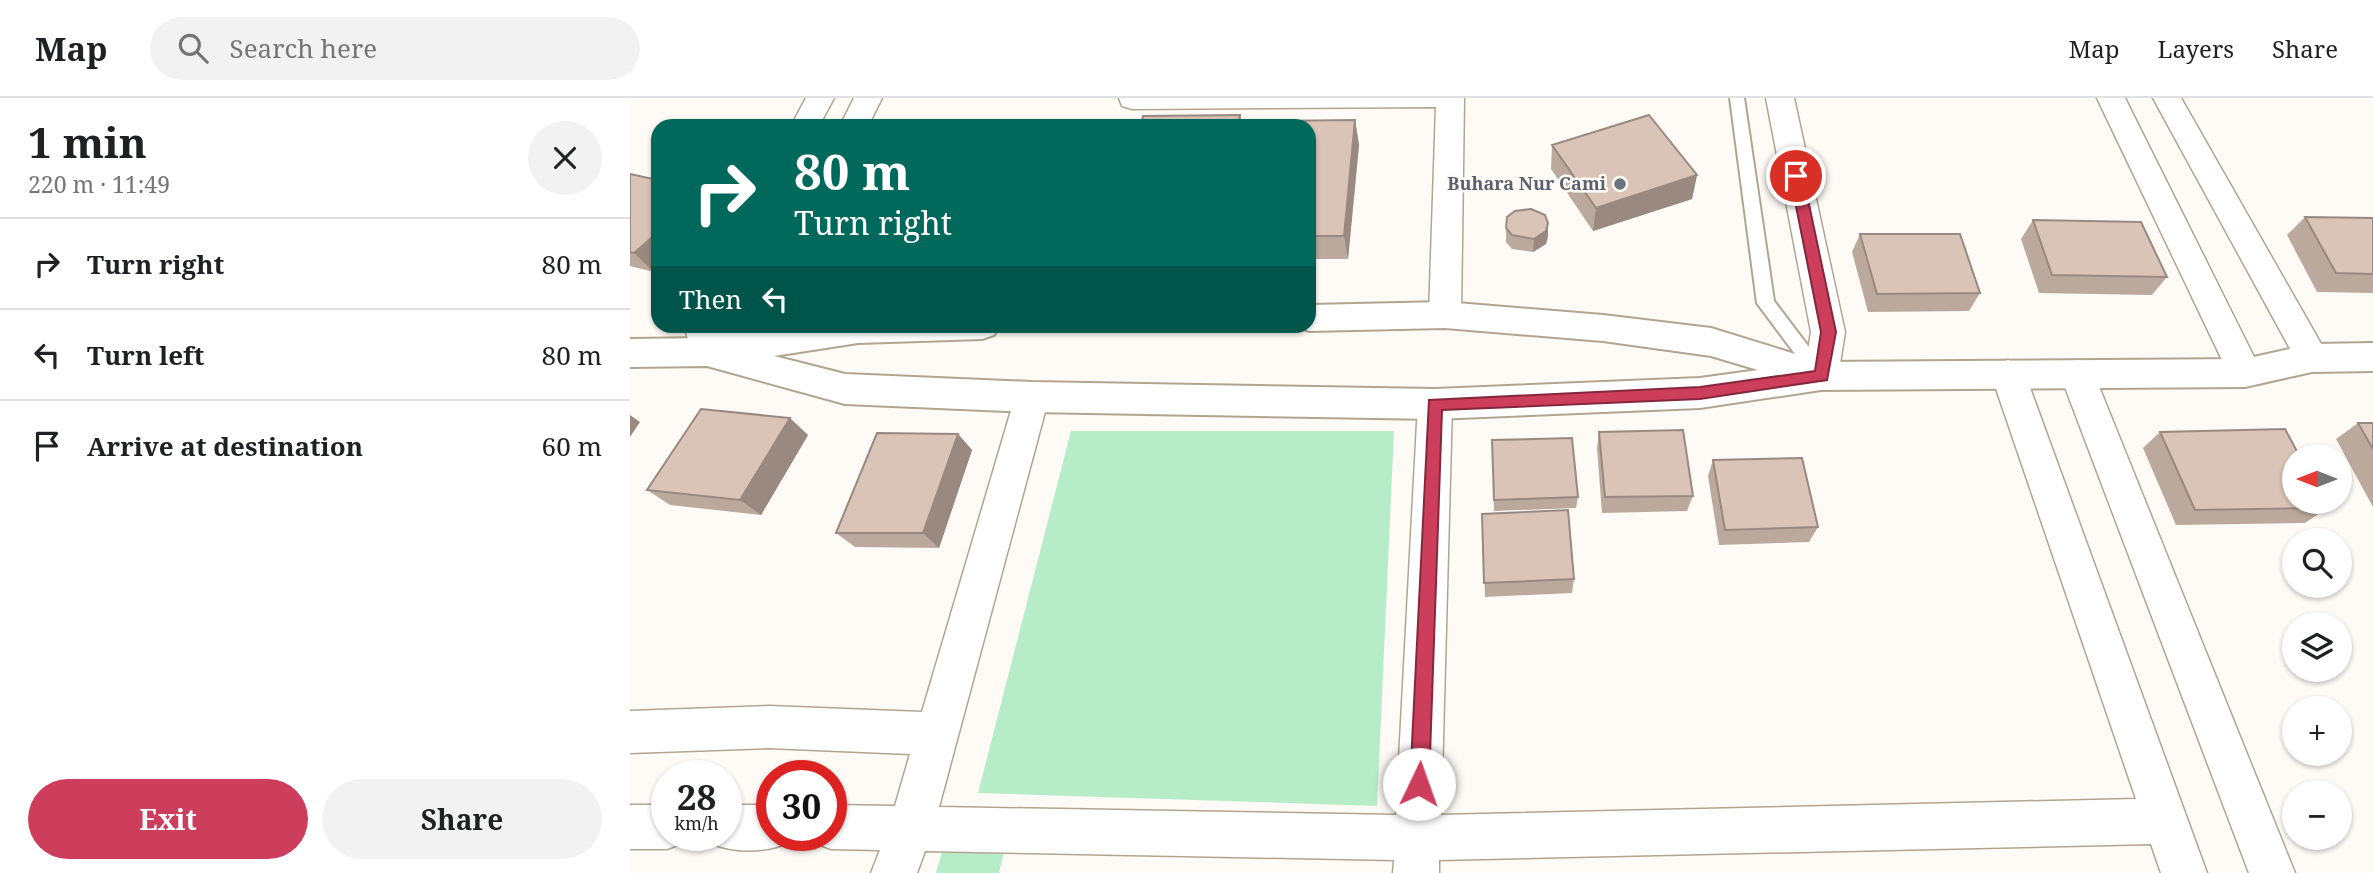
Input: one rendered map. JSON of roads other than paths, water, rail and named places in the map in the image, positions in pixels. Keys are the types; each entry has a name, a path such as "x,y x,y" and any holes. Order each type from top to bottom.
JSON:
{"street":[{"path":"808,119 820,98"},
{"path":"858,119 869,98"},
{"path":"1129,108 1290,99 1450,98 1445,315"},
{"path":"1780,98 1828,332 1822,376"},
{"path":"2111,98 2245,373"},
{"path":"2166,98 2312,358"},
{"path":"1316,318 1445,315 1603,328 1711,342 1822,376"},
{"path":"630,353 724,333"},
{"path":"704,339 807,333"},
{"path":"704,339 845,389 1032,397 1435,404 1700,393 1822,376 2245,373 2312,358 2373,356"},
{"path":"2008,374 2184,873"},
{"path":"2077,374 2272,873"},
{"path":"894,873 911,827 1032,397"},
{"path":"1416,855 1435,404"},
{"path":"630,732 769,727 937,734"},
{"path":"847,827 911,827 1416,855 2166,821"},
{"path":"630,827 651,827"}],"lane":[{"path":"1737,98 1766,303 1822,376"}],"place":[{"name":"Buhara Nur Cami","path":"1620,184"}]}
